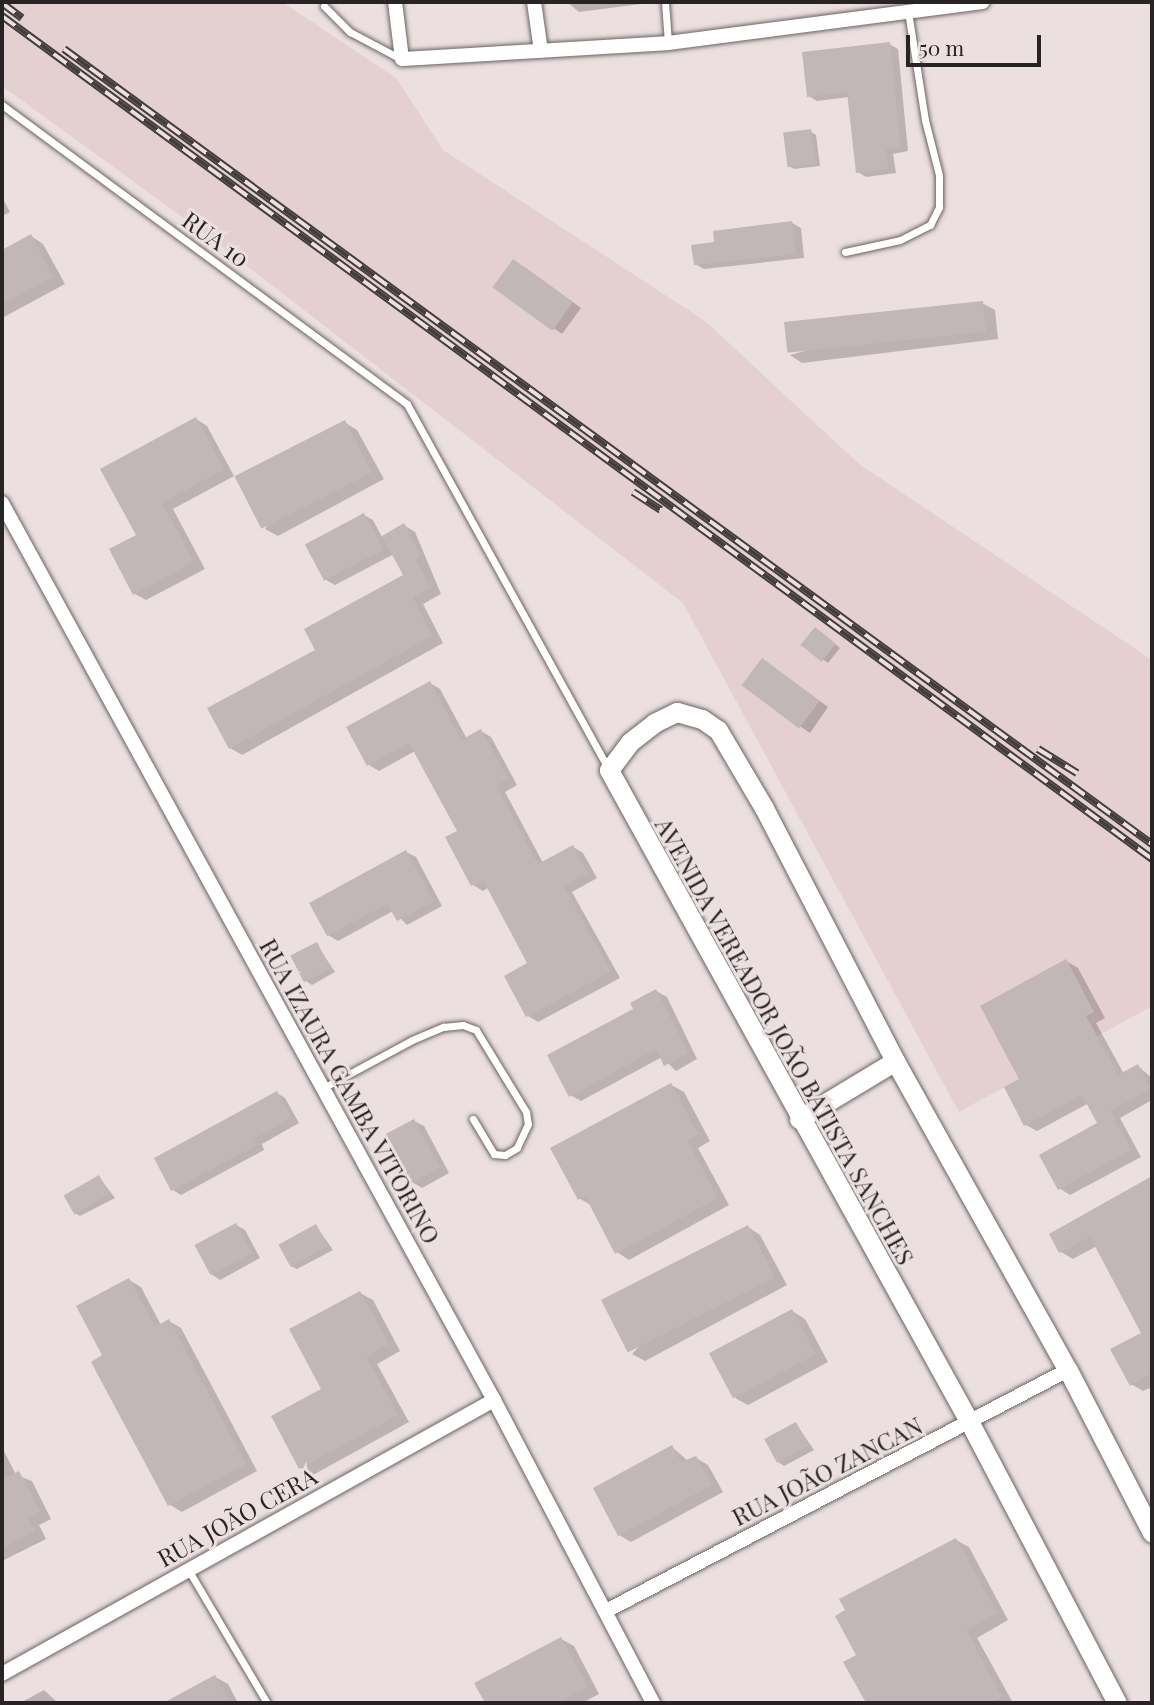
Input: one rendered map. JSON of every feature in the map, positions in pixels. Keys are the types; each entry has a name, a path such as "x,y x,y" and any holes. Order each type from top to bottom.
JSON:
{"street":[{"path":"395,2 402,59 668,43 982,2"},
{"path":"534,2 541,51"},
{"name":"RUA IZAURA GAMBA VITORINO","path":"2,503 494,1400 653,1703"},
{"path":"609,770 630,742 677,712 702,719 718,730 764,808 895,1061 1068,1370 1152,1533"},
{"name":"AVENIDA VEREADOR JOÃO BATISTA SANCHES","path":"609,770 799,1119 970,1423 1117,1703"},
{"path":"799,1119 895,1061"},
{"name":"RUA JOÃO ZANCAN","path":"606,1611 1068,1370"},
{"name":"RUA JOÃO CERA","path":"2,1674 494,1400"}],"lane":[{"path":"666,2 668,43"},
{"path":"324,6 350,33 402,59"},
{"path":"845,252 900,240 930,225 939,207 939,175 925,120 907,11"},
{"name":"RUA 10","path":"2,105 407,404"},
{"name":"AVENIDA VEREADOR JOÃO BATISTA SANCHES","path":"407,404 609,770"},
{"path":"323,1088 412,1040 443,1027 463,1025 476,1030 526,1112 528,1124 517,1148 505,1155 494,1154 472,1119"},
{"path":"189,1571 267,1703"}],"shaded area":[{"path":"2,2 282,2 396,78 443,150 705,321 859,464 1152,660 1152,1006 959,1112 683,603 203,232 2,86"}],"building":[{"path":"890,42 901,147 886,149 888,169 856,173 847,92 807,97 802,52"},
{"path":"811,129 815,164 787,167 783,132"},
{"path":"792,221 796,254 694,265 691,245 714,242 713,231"},
{"path":"31,234 53,277 2,304 2,250"},
{"path":"513,259 573,302 552,331 492,287"},
{"path":"983,301 986,332 787,353 784,322"},
{"path":"196,417 224,469 162,503 194,562 133,595 109,549 136,535 100,469"},
{"path":"345,420 372,473 261,529 235,476"},
{"path":"364,513 383,549 324,581 305,544"},
{"path":"404,523 421,556 415,559 431,588 413,597 432,636 229,749 207,708 315,650 304,629 403,575 382,536"},
{"path":"815,627 836,644 822,662 801,645"},
{"path":"762,658 820,701 799,728 742,685"},
{"path":"430,681 461,740 481,729 508,779 496,786 538,864 573,845 588,873 564,886 611,972 526,1017 504,976 527,963 483,880 471,886 445,837 457,831 409,743 367,766 346,727"},
{"path":"406,850 434,901 397,921 387,904 327,936 309,903"},
{"path":"317,942 331,969 304,982 290,956"},
{"path":"1066,959 1094,1012 1086,1016 1118,1075 1138,1064 1151,1089 1110,1111 1131,1150 1058,1190 1039,1155 1097,1123 1082,1095 1024,1126 1004,1087 1019,1079 980,1006"},
{"path":"656,989 688,1053 664,1066 656,1049 569,1097 547,1055 633,1009 630,1003"},
{"path":"671,1083 698,1134 687,1140 718,1198 615,1254 585,1196 578,1200 550,1148"},
{"path":"277,1091 291,1118 254,1139 257,1145 171,1191 154,1158"},
{"path":"414,1119 440,1168 411,1183 385,1134"},
{"path":"99,1175 110,1194 74,1215 63,1196"},
{"path":"1152,1176 1152,1373 1130,1386 1110,1349 1141,1333 1090,1237 1059,1253 1049,1234"},
{"path":"236,1223 252,1253 210,1275 195,1245"},
{"path":"316,1224 328,1246 291,1267 278,1245"},
{"path":"748,1225 775,1278 628,1352 601,1300"},
{"path":"129,1278 155,1327 169,1319 246,1464 168,1506 91,1362 102,1355 76,1306"},
{"path":"360,1291 389,1344 366,1356 398,1415 299,1469 271,1416 321,1389 289,1329"},
{"path":"792,1309 816,1354 733,1398 709,1353"},
{"path":"796,1422 809,1446 777,1463 764,1439"},
{"path":"672,1445 681,1462 696,1456 712,1485 618,1536 593,1488"},
{"path":"19,1471 40,1511 28,1517 35,1531 2,1548 2,1480"},
{"path":"956,1538 997,1613 966,1630 1002,1697 992,1703 866,1703 843,1662 856,1655 835,1616 845,1610 839,1599"},
{"path":"561,1637 588,1687 556,1703 485,1703 474,1683"},
{"path":"215,1675 230,1703 163,1703"}],"railway":[{"path":"2,3 22,18"},
{"path":"2,16 1152,859"},
{"path":"64,49 1152,844"},
{"path":"633,492 661,510"},
{"path":"1038,749 1077,773"}]}
